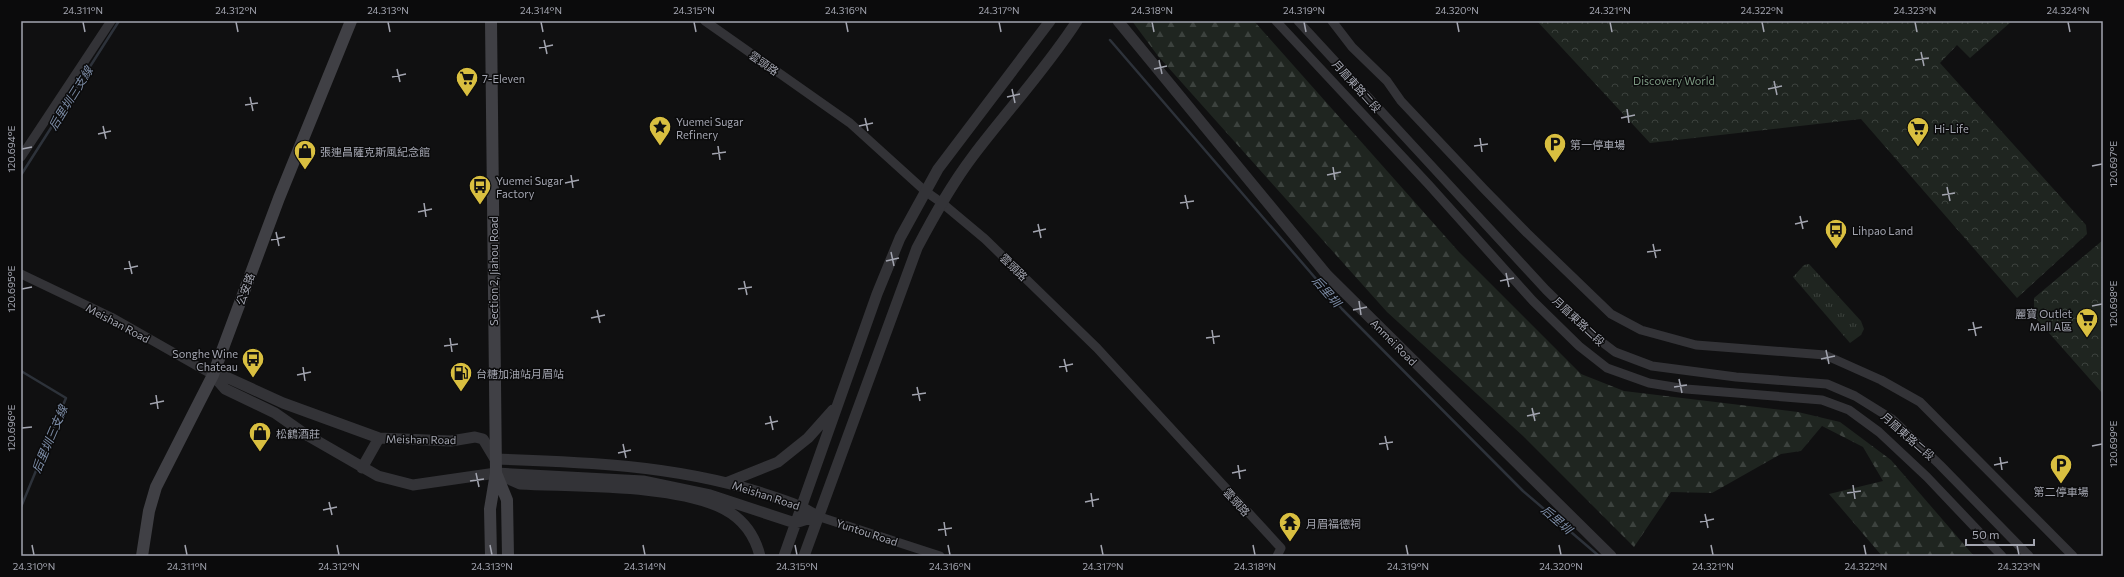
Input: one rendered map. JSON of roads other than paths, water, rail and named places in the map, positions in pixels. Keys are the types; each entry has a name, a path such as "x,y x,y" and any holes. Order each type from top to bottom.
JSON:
{"main road":[{"name":"公安路","path":"142,556 149,511 156,487 213,375 279,198 351,21"},
{"name":"Section 2, Jiahou Road","path":"491,21 496,473 490,509 491,556"},
{"name":"Section 2, Jiahou Road","path":"496,473 507,500 508,556"}],"street":[{"path":"21,157 111,21"},
{"name":"雲頭路","path":"705,21 850,123 925,191 942,202 985,239 1097,348 1280,548 1277,556"},
{"path":"784,556 795,523 803,506 837,405 900,238 938,168 979,112 1039,38 1050,21"},
{"path":"804,556 817,516 917,248 942,202 972,158 1062,45 1077,21"},
{"name":"Anmei Road","path":"1118,21 1327,275 1611,556"},
{"name":"月眉東路二段","path":"1276,21 1429,185 1533,301 1579,346 1607,368 1649,383 1686,389 1822,400 1849,410 1879,432 1927,477 2002,556"},
{"name":"月眉東路二段","path":"1298,21 1546,290 1590,333 1615,352 1652,366 1736,377 1827,384 1855,396 1892,419 1940,465 2029,556"},
{"path":"1332,21 1352,47 1370,62 1401,101 1527,233 1611,314 1641,330 1696,345 1825,355 1882,380 1920,402 2073,556"},
{"name":"Meishan Road","path":"21,274 111,317 213,375 225,389 275,413 305,434 378,476 413,485 496,473 643,481 710,495 795,523 817,516"},
{"name":"Meishan Road","path":"213,375 224,376 283,403 379,438 451,441 475,437 483,439 495,458 603,463 668,471 728,482 803,506 817,516"},
{"path":"728,482 778,462 808,438 837,405"},
{"path":"362,468 379,438"},
{"path":"496,473 520,484 651,491 690,498 717,506 731,513 743,524 753,538 760,556"},
{"name":"Yuntou Road","path":"817,516 940,556"}],"waterway":[{"name":"后里圳三支線","path":"21,175 119,21"},
{"name":"后里圳","path":"1110,40 1342,309 1523,491 1599,556"},
{"name":"后里圳三支線","path":"21,371 66,398 21,507"}],"place":[{"name":"7-Eleven","path":"467,98"},
{"name":"Yuemei Sugar Refinery","path":"660,146"},
{"name":"Hi-Life","path":"1918,148"},
{"name":"第一停車場","path":"1555,164"},
{"name":"張連昌薩克斯風紀念館","path":"305,170"},
{"name":"Yuemei Sugar Factory","path":"480,206"},
{"name":"Lihpao Land","path":"1836,250"},
{"name":"麗寶 Outlet Mall A區","path":"2087,338"},
{"name":"Songhe Wine Chateau","path":"253,378"},
{"name":"台糖加油站月眉站","path":"461,392"},
{"name":"松鶴酒莊","path":"260,452"},
{"name":"第二停車場","path":"2061,484"},
{"name":"月眉福德祠","path":"1290,542"}],"park label":[{"name":"Discovery World","path":"1674,80"}]}
